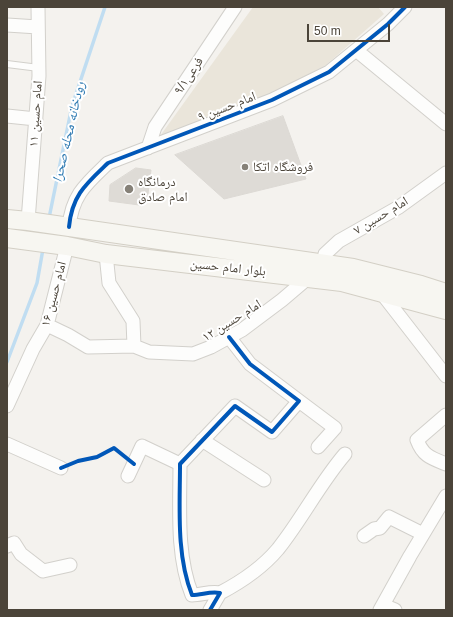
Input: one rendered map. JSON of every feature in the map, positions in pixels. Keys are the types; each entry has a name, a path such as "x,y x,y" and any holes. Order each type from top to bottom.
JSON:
{"main road":[{"name":"بلوار امام حسین","path":"7,219 353,268 439,289"},
{"name":"بلوار امام حسین","path":"7,238 66,246 106,254 342,282 446,310"}],"street":[{"name":"امام حسین ۱۱","path":"28,221 39,68 38,7"},
{"name":"امام حسین ۹","path":"69,227 70,214 74,202 88,181 108,163 272,100 329,72 388,24 405,7"},
{"name":"فرعی۹/۱","path":"148,148 155,127 231,8"},
{"path":"7,25 38,27"},
{"path":"356,50 446,124"},
{"path":"7,116 36,119"},
{"name":"امام حسین ۷","path":"323,264 325,254 339,241 400,207 446,173"},
{"name":"امام حسین ۱۶","path":"7,406 33,349 47,325 66,246"},
{"path":"106,254 109,283 133,321 134,346"},
{"name":"امام حسین ۱۲","path":"47,325 68,335 88,348 134,346 149,352 193,354 211,347 242,330 282,300 308,277"},
{"path":"380,292 446,376"},
{"path":"229,337 250,364 335,428 318,447"},
{"path":"220,593 213,591 202,595 192,595 187,583 182,552 180,523 180,464 235,406 272,432 299,401"},
{"path":"446,415 417,440 421,451 433,459 446,464"},
{"path":"202,440 264,480"},
{"path":"7,444 61,468"},
{"path":"128,476 142,446 180,464"},
{"path":"210,610 220,593 236,585 257,570 278,550 333,468 345,454"},
{"path":"386,608 423,534 446,496"},
{"path":"364,536 374,529 380,528 389,516 423,534"},
{"path":"7,546 14,543 21,554 43,571 70,565"}],"lane":[{"path":"7,64 39,68"}],"shaded area":[{"path":"253,7 378,7 384,14 326,65 269,95 160,136"}],"building":[{"name":"فروشگاه اتکا","path":"283,116 306,179 224,199 175,155"},
{"name":"درمانگاه امام صادق","path":"136,168 151,170 146,201 139,205 109,201 110,185"}],"waterway":[{"name":"رودخانه محله صحرا","path":"49,218 72,106 105,7"},
{"name":"رودخانه محله صحرا","path":"7,362 37,283 43,249"}],"cycle path":[{"path":"69,227 73,206 81,191 108,163 272,100 329,72 388,24 405,7"},
{"path":"210,610 220,593 213,592 192,595 183,564 180,531 180,464 235,406 272,432 299,401 250,364 229,337"},
{"path":"61,468 78,461 97,457 114,448 134,464"}],"place":[{"name":"فروشگاه اتکا","path":"245,167"},
{"name":"درمانگاه امام صادق","path":"129,189"}]}
